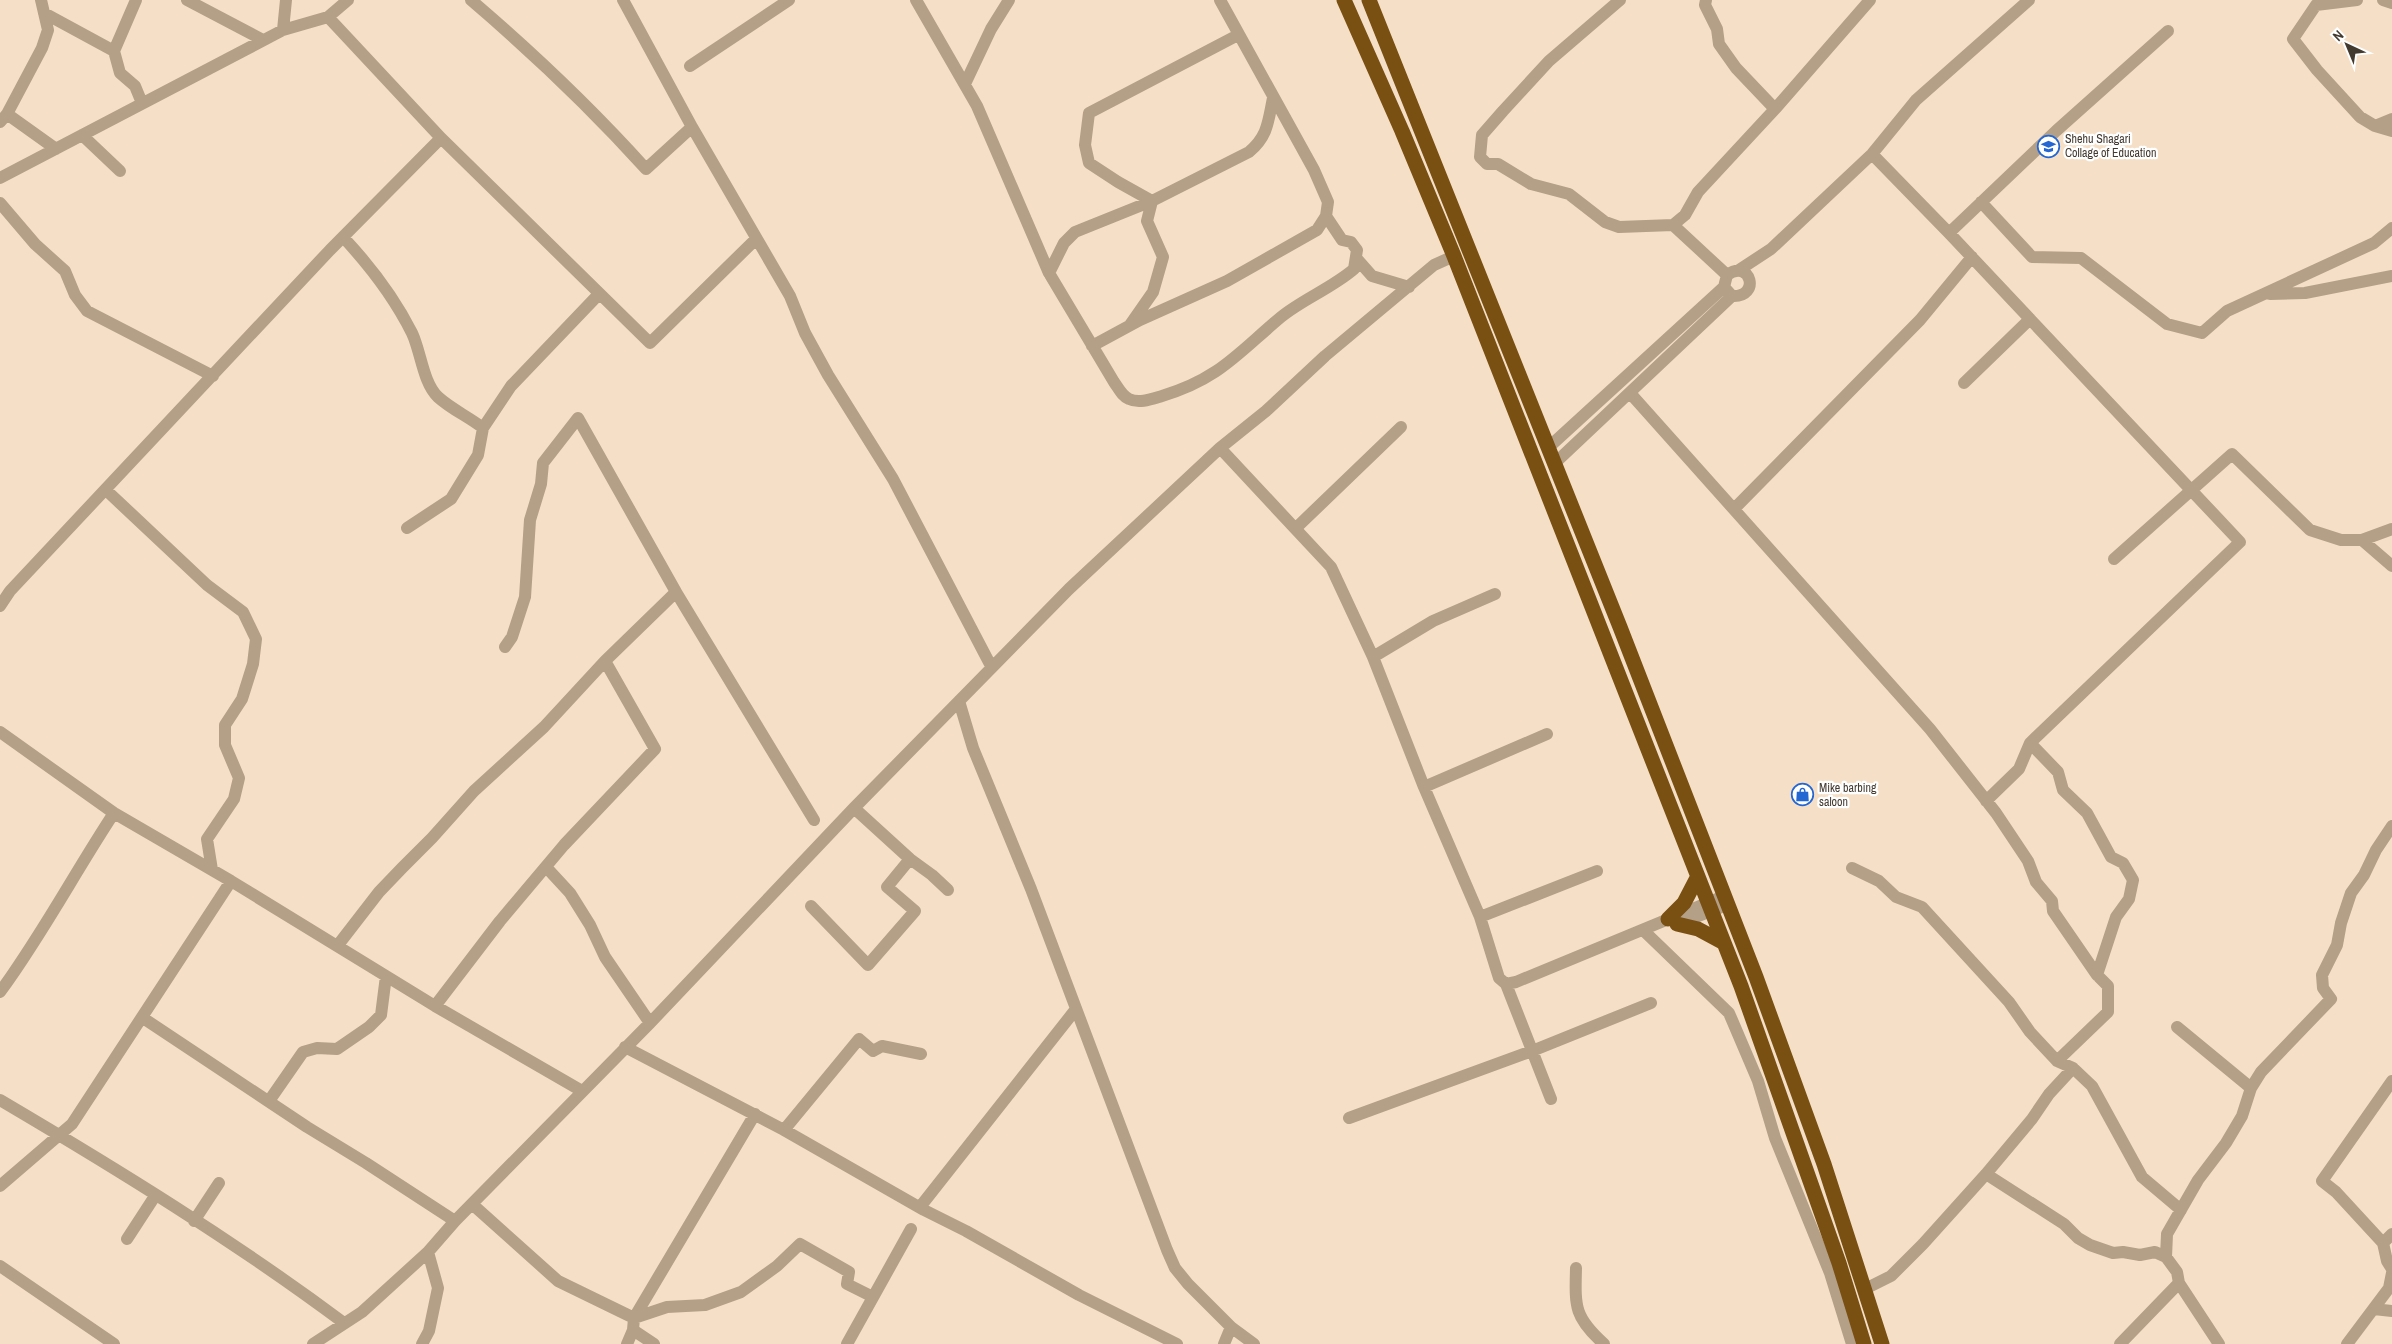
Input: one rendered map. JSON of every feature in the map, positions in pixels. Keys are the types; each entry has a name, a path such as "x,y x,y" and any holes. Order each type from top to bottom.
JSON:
{"highway":[{"path":"1344,0 1402,131 1454,256 1724,944 1777,1084 1839,1263 1864,1344"},
{"path":"1369,0 1555,463 1789,1062 1882,1344"},
{"path":"1697,878 1673,922 1698,929 1724,944"}],"street":[{"path":"42,0 48,30 42,48 4,118 56,148"},
{"path":"136,0 114,51 120,73 135,86 142,103"},
{"path":"187,0 263,40"},
{"path":"283,30 286,0"},
{"path":"0,178 283,30 328,17 348,0"},
{"path":"472,0 530,52 615,134 646,169 692,127"},
{"path":"623,0 692,127 790,296 805,333 828,375 893,479 991,666"},
{"path":"690,66 789,0"},
{"path":"916,0 980,113 1049,273 1123,395 1131,400 1149,400 1175,392 1222,369 1282,317 1354,269 1357,250 1351,242 1342,240 1326,216"},
{"path":"965,84 983,45 1009,0"},
{"path":"1092,346 1130,326 1227,281 1317,230 1326,216 1328,202 1314,170 1220,0"},
{"path":"1620,0 1549,61 1503,111 1482,135 1480,157 1487,164 1498,164 1531,184 1569,194 1605,222 1620,227 1673,225 1685,215 1690,203 1716,171 1775,109 1870,0"},
{"path":"1706,0 1705,5 1717,28 1719,44 1736,68 1775,109"},
{"path":"1555,463 1630,393 1728,286 1739,270 1771,249 1872,154 1916,100 2029,0"},
{"path":"2357,0 2313,3 2293,39 2317,70 2360,117 2375,126 2392,131"},
{"path":"2383,0 2392,3"},
{"path":"44,13 114,51"},
{"path":"328,17 441,138 650,343 756,239"},
{"path":"1949,233 2056,131 2168,32"},
{"path":"1152,200 1118,182 1089,163 1085,146 1089,114 1238,35"},
{"path":"1049,273 1064,242 1075,232 1152,200 1249,152 1260,143 1266,130 1273,98"},
{"path":"2375,126 2392,118"},
{"path":"82,135 120,171"},
{"path":"0,606 10,591 343,237 441,138"},
{"path":"1872,154 2030,318 2240,542 2030,743 2018,769 1986,801"},
{"path":"1130,326 1153,292 1163,257 1147,222 1152,200"},
{"path":"1981,202 2032,257 2081,258 2167,324 2202,333 2227,312 2374,243 2392,228"},
{"path":"0,203 35,244 65,271 75,295 87,311 213,376"},
{"path":"1673,225 1739,296 1746,294 1750,288 1750,281 1745,273 1739,270"},
{"path":"343,237 372,268 395,301 414,337 425,372 437,396 483,428"},
{"path":"1750,281 1771,249"},
{"path":"312,1344 362,1312 428,1252 455,1221 650,1023 991,666 1069,589 1220,448 1266,411 1325,356 1434,265 1454,256"},
{"path":"1734,509 1920,320 1972,258"},
{"path":"1357,259 1372,276 1409,287"},
{"path":"2265,294 2305,293 2392,276"},
{"path":"1549,448 1728,286"},
{"path":"407,528 451,499 478,455 483,428 512,386 599,294"},
{"path":"1964,383 2030,318"},
{"path":"1630,393 1930,730 1986,801 2028,861 2036,882 2052,901 2053,910 2097,975 2108,986 2108,1012 2057,1062"},
{"path":"505,647 512,637 525,597 530,520 541,484 543,463 578,418 676,592 814,820"},
{"path":"1296,528 1400,427"},
{"path":"1220,448 1331,567 1373,657 1424,787 1480,917 1499,978 1506,984 1551,1099"},
{"path":"2114,559 2232,454 2310,530 2341,540 2362,540 2392,529"},
{"path":"106,490 207,585 242,612 256,639 253,664 242,699 225,725 224,745 239,778 234,799 207,839 212,870"},
{"path":"2362,540 2392,566"},
{"path":"338,945 379,892 474,791 544,727 605,661 676,592"},
{"path":"1373,657 1433,621 1495,594"},
{"path":"435,1006 546,867 655,749 605,661"},
{"path":"959,701 973,748 1098,1062 1150,1210 1175,1268 1188,1284 1231,1326 1254,1344"},
{"path":"0,732 114,813 338,945 435,1006 582,1091"},
{"path":"1424,787 1547,734"},
{"path":"2030,743 2058,772 2063,790 2087,813 2111,857 2123,863 2133,880 2129,899 2116,917 2097,975"},
{"path":"854,808 910,859 932,875 948,890"},
{"path":"0,992 24,959 114,813"},
{"path":"2166,1257 2167,1234 2198,1180 2226,1143 2242,1116 2251,1088 2261,1072 2331,999 2323,988 2322,975 2337,945 2340,923 2350,893 2364,875 2376,850 2392,826"},
{"path":"811,906 868,965 915,911 888,887 910,859"},
{"path":"546,867 570,892 605,957 650,1023"},
{"path":"1852,868 1879,881 1896,897 1922,908 2009,1002 2030,1032 2057,1062 2073,1068 2092,1086 2142,1177 2181,1210"},
{"path":"1480,917 1597,871"},
{"path":"0,1186 58,1134 72,1124 231,881"},
{"path":"1506,984 1516,982 1647,929 1673,922 1726,900"},
{"path":"1647,929 1729,1013 1758,1081 1775,1138 1830,1273 1852,1344"},
{"path":"269,1101 303,1052 317,1048 337,1049 369,1027 381,1015 386,976"},
{"path":"1349,1118 1651,1004"},
{"path":"920,1208 1076,1009"},
{"path":"142,1018 455,1221"},
{"path":"2177,1027 2251,1088"},
{"path":"784,1130 859,1039 873,1051 882,1046 921,1054"},
{"path":"625,1047 755,1114 920,1208 966,1231 1079,1295 1177,1344"},
{"path":"1864,1289 1891,1276 1904,1263 1986,1174 2032,1119 2049,1094 2073,1068"},
{"path":"2347,1344 2389,1288 2392,1271 2387,1261 2387,1238 2322,1181 2392,1081"},
{"path":"0,1100 58,1134 278,1274 344,1323"},
{"path":"627,1344 633,1324 755,1114"},
{"path":"1986,1174 2064,1224 2078,1238 2090,1245 2116,1253 2124,1252 2140,1255 2155,1252 2166,1257 2177,1272 2179,1283 2220,1344"},
{"path":"194,1221 219,1183"},
{"path":"127,1239 154,1196"},
{"path":"472,1204 558,1281 633,1324 654,1344"},
{"path":"847,1344 911,1229"},
{"path":"633,1324 667,1307 704,1305 741,1292 776,1266 800,1244 848,1272 847,1284 873,1297"},
{"path":"422,1344 429,1331 438,1288 428,1252"},
{"path":"0,1266 111,1343"},
{"path":"1576,1268 1576,1302 1579,1315 1584,1325 1604,1344"},
{"path":"2120,1344 2179,1283"},
{"path":"2374,1309 2392,1311"},
{"path":"1224,1344 1231,1326"}],"place":[{"name":"Shehu Shagari Collage of Education","path":"2049,146"},
{"name":"Mike barbing saloon","path":"1803,795"}]}
